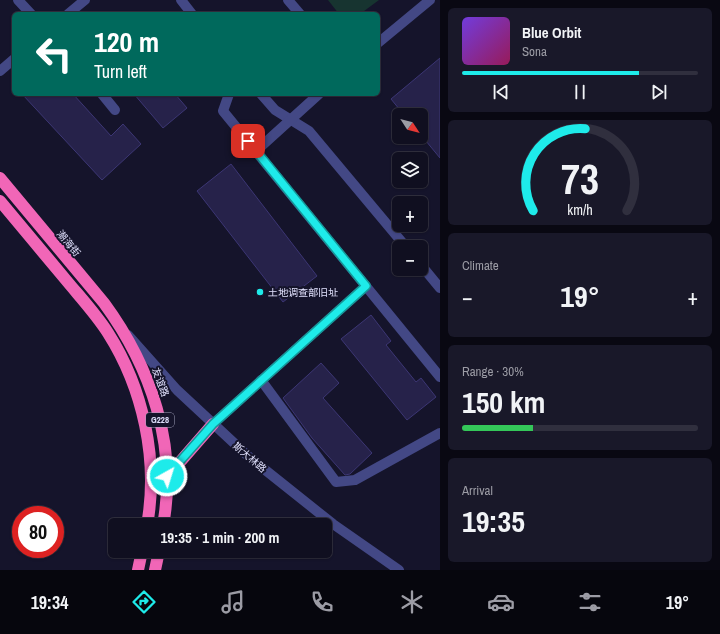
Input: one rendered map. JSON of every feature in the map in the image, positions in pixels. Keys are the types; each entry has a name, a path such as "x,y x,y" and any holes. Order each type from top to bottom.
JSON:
{"highway":[{"name":"潮海街","path":"0,178 119,324"},
{"name":"G228","path":"0,201 93,312 123,359 143,419 149,451 151,484 148,518"},
{"name":"友谊路","path":"119,324 145,373 155,399 162,427 167,476 164,518"},
{"path":"149,511 156,493 167,476 213,424"},
{"path":"138,570 141,558"}],"street":[{"path":"18,0 29,12"},
{"path":"70,12 85,0"},
{"path":"181,0 190,12"},
{"path":"288,0 298,12"},
{"path":"380,41 430,0"},
{"path":"0,71 12,61"},
{"path":"104,96 115,110"},
{"path":"228,96 223,111 440,377"},
{"path":"263,96 275,110 309,131 400,240"},
{"path":"256,151 317,96"},
{"path":"428,274 440,288"},
{"path":"213,424 366,286"},
{"name":"斯大林路","path":"119,324 177,390 249,457 293,494 399,570"},
{"path":"261,380 336,482 355,480 440,433"}],"green space":[{"path":"328,0 379,0 363,12 337,12"}],"building":[{"path":"440,58 440,158 428,143 428,108 398,108 391,99"},
{"path":"24,96 75,96 111,136 123,124 141,144 102,180"},
{"path":"136,96 177,96 187,108 163,128"},
{"path":"231,164 317,276 283,302 197,191"},
{"path":"371,315 391,341 386,345 416,382 421,378 436,397 407,420 341,339"},
{"path":"321,363 339,383 323,398 372,453 350,474 345,475 312,438 283,398"}],"place":[{"name":"土地调查部旧址","path":"260,292"}],"route":[{"path":"167,476 213,424 366,286 248,141"}]}
